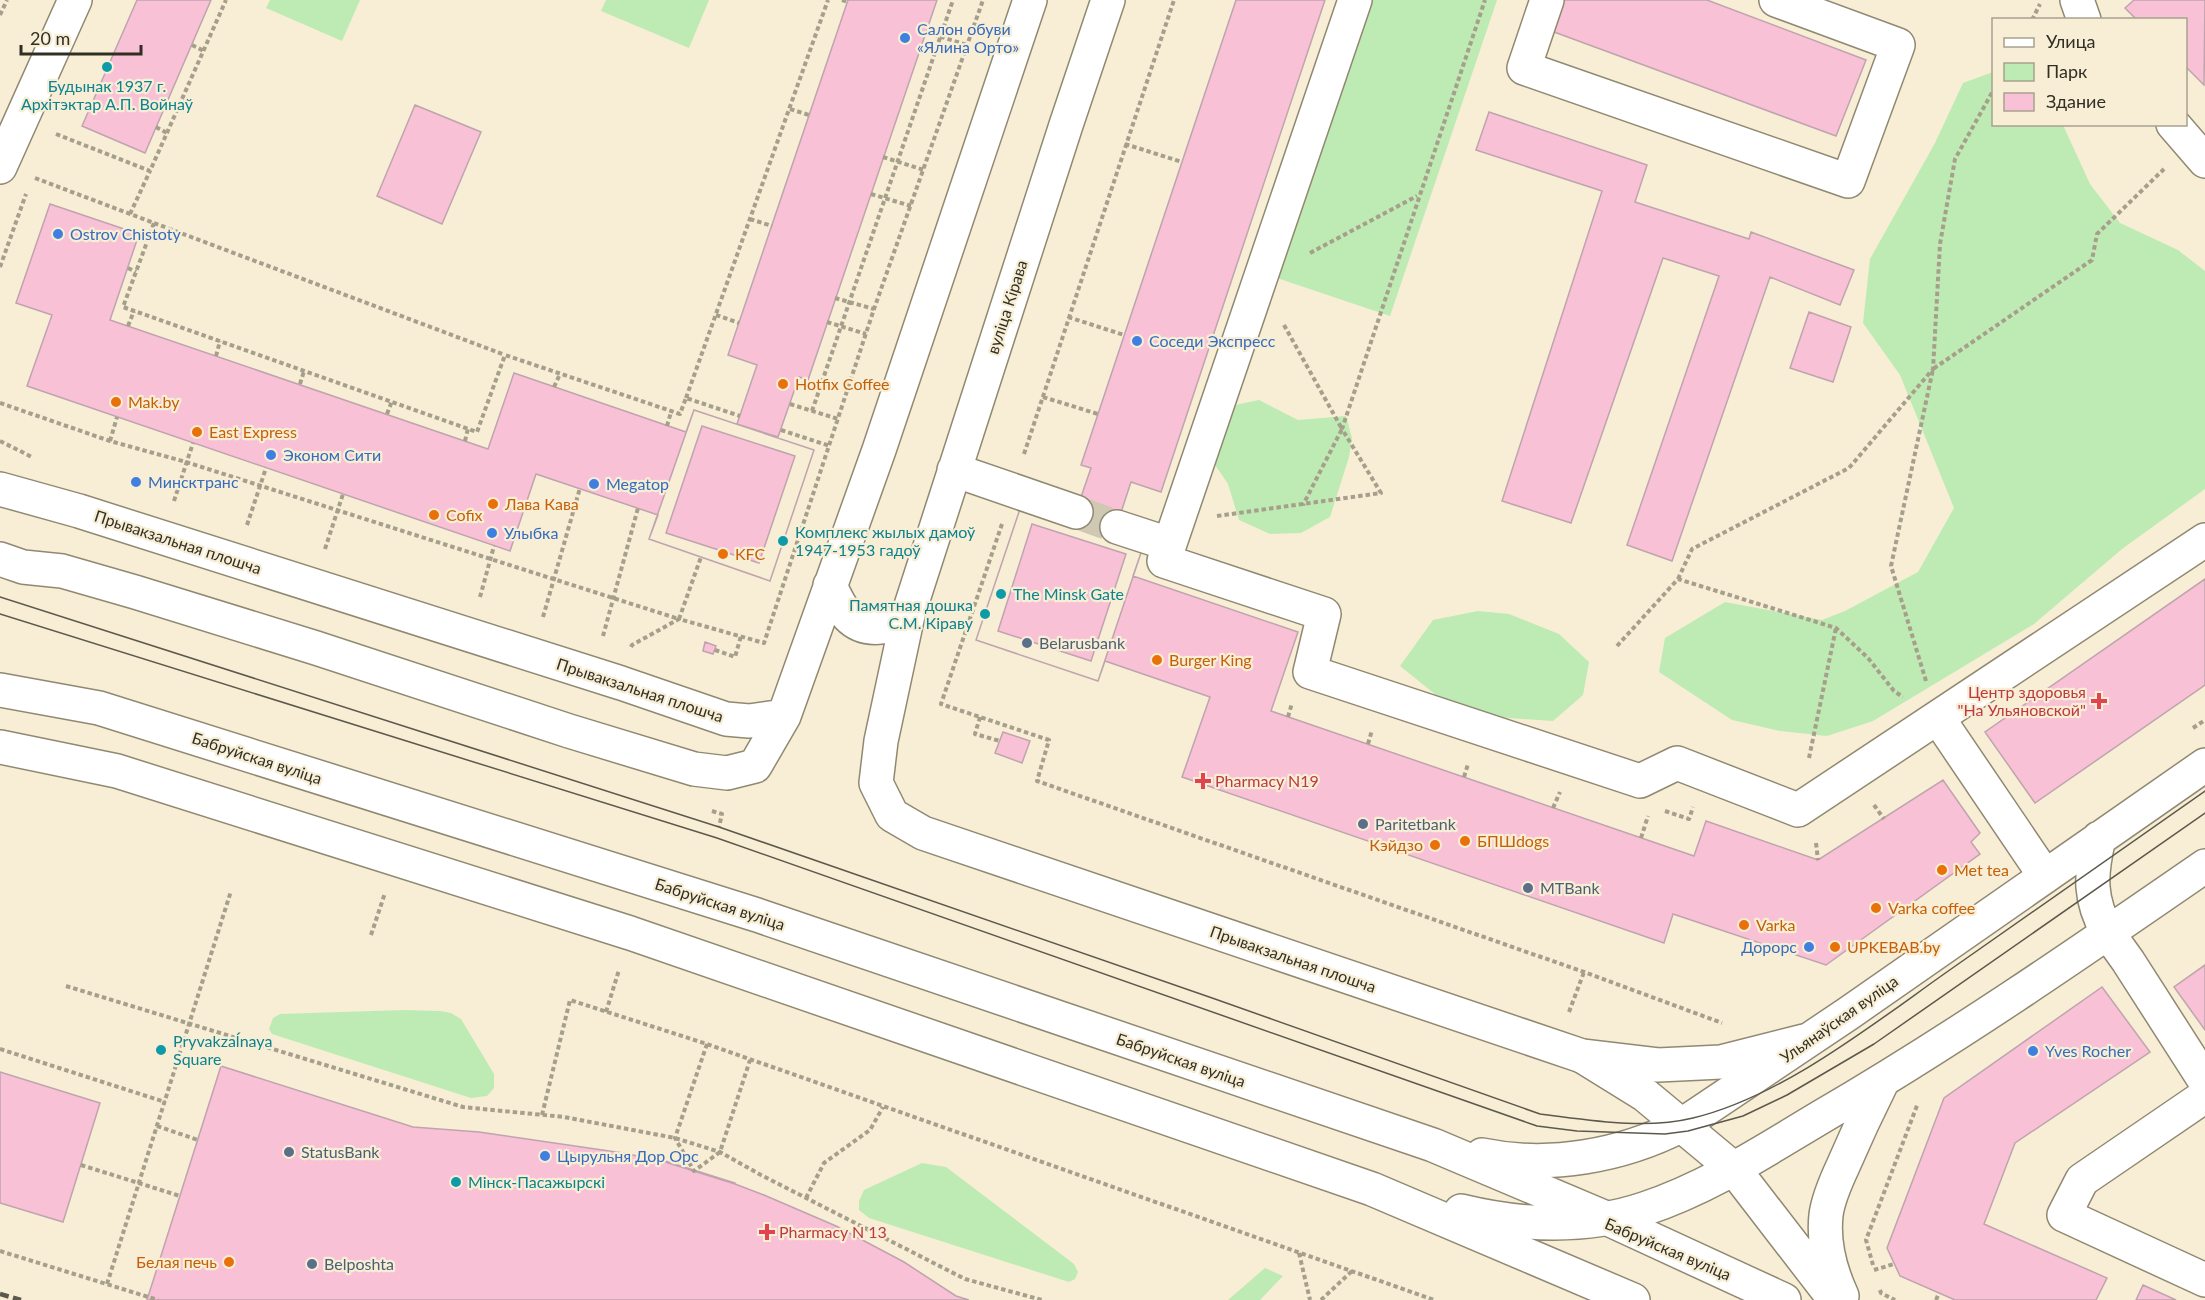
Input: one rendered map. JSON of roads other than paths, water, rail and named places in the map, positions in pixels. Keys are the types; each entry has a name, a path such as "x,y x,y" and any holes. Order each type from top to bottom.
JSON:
{"main road":[{"path":"0,166 75,0"},
{"path":"0,559 22,567 62,571 135,592 694,769 727,773 755,766 784,716 879,450 1030,0"},
{"name":"вуліца Кірава","path":"887,713 909,615 954,470 1108,0"},
{"path":"1355,0 1164,561 1324,614 1310,672 1640,781 1677,763 1798,810 2205,540"},
{"path":"1546,0 1524,68 1848,181 1898,45 1776,0"},
{"path":"2077,0 2083,18"},
{"path":"954,470 1077,512"},
{"name":"Прывакзальная плошча","path":"0,489 80,511 621,683 726,719 749,721 784,716"},
{"path":"1117,527 1173,533"},
{"path":"830,585 840,609 860,625 882,627 909,615"},
{"name":"Бабруйская вуліца","path":"0,690 99,708 757,915 1433,1145"},
{"name":"Прывакзальная плошча","path":"887,713 876,783 892,815 923,833 1582,1056 1658,1065 1721,1062 1808,1040"},
{"path":"1938,718 2045,876"},
{"name":"Бабруйская вуліца","path":"0,747 117,771 630,933 1372,1189 1633,1300"},
{"name":"Ульянаўская вуліца","path":"1433,1145 1491,1157 1551,1161 1610,1153 1665,1134 1682,1125 1808,1040 2205,765"},
{"path":"2099,838 2093,861 2092,890 2097,914 2205,1081"},
{"path":"1433,1145 1606,1218 1644,1209 1734,1169 1882,1082 2205,866"},
{"path":"1582,1056 1645,1095 1734,1169 1835,1300"},
{"path":"1845,1300 1833,1276 1826,1244 1826,1213 1850,1149 1882,1082"},
{"path":"2205,1096 2082,1180 2064,1215 2205,1280"},
{"name":"Бабруйская вуліца","path":"1372,1189 1496,1220 1575,1224 1606,1218 1784,1300"}],"tunnel":[{"path":"1076,512 1117,527"}],"tram line":[{"path":"0,597 719,827 1540,1114 1597,1121 1636,1124 1674,1122 1693,1118 1726,1108 1792,1077 1856,1036 2205,791"},
{"path":"0,614 717,838 1537,1126 1577,1131 1665,1134 1688,1131 1743,1116 1787,1095 1874,1044 2205,813"}],"railway":[{"path":"0,1294 21,1300"}],"place":[{"name":"Салон обуви «Ялина Орто»","path":"905,38"},
{"name":"Будынак 1937 г. Архітэктар А.П. Войнаў","path":"107,67"},
{"name":"Ostrov Chistoty","path":"58,234"},
{"name":"Соседи Экспресс","path":"1137,341"},
{"name":"Hotfix Coffee","path":"783,384"},
{"name":"Mak.by","path":"116,402"},
{"name":"East Express","path":"197,432"},
{"name":"Эконом Сити","path":"271,455"},
{"name":"Минсктранс","path":"136,482"},
{"name":"Megatop","path":"594,484"},
{"name":"Лава Кава","path":"493,504"},
{"name":"Cofix","path":"434,515"},
{"name":"Улыбка","path":"492,533"},
{"name":"Комплекс жылых дамоў 1947-1953 гадоў","path":"783,541"},
{"name":"KFC","path":"723,554"},
{"name":"The Minsk Gate","path":"1001,594"},
{"name":"Памятная дошка С.М. Кіраву","path":"985,614"},
{"name":"Belarusbank","path":"1027,643"},
{"name":"Burger King","path":"1157,660"},
{"name":"Центр здоровья \"На Ульяновской\"","path":"2099,701"},
{"name":"Pharmacy N19","path":"1203,781"},
{"name":"Paritetbank","path":"1363,824"},
{"name":"БПШdogs","path":"1465,841"},
{"name":"Кэйдзо","path":"1435,845"},
{"name":"Met tea","path":"1942,870"},
{"name":"MTBank","path":"1528,888"},
{"name":"Varka coffee","path":"1876,908"},
{"name":"Varka","path":"1744,925"},
{"name":"Дорорс","path":"1809,947"},
{"name":"UPKEBAB.by","path":"1835,947"},
{"name":"Pryvakzaĺnaya Square","path":"161,1050"},
{"name":"Yves Rocher","path":"2033,1051"},
{"name":"StatusBank","path":"289,1152"},
{"name":"Цырульня Дор Орс","path":"545,1156"},
{"name":"Мінск-Пасажырскі","path":"456,1182"},
{"name":"Pharmacy N 13","path":"767,1232"},
{"name":"Белая печь","path":"229,1262"},
{"name":"Belposhta","path":"312,1264"}]}
